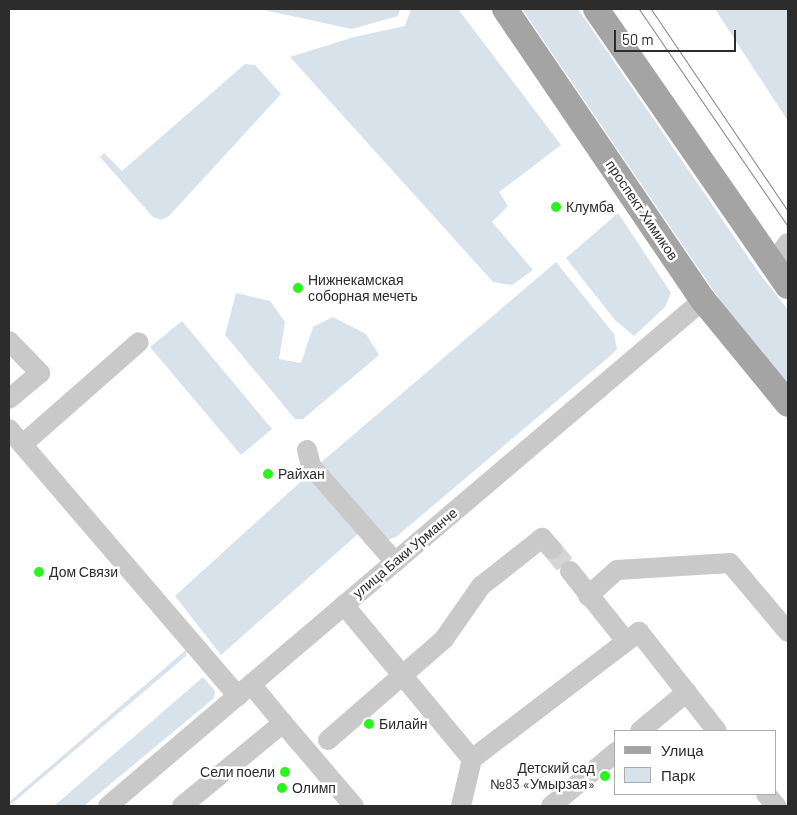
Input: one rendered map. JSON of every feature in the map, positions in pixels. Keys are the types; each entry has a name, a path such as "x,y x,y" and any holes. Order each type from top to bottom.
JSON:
{"main road":[{"name":"проспект Химиков","path":"505,9 703,300 788,404"},
{"path":"596,9 788,286"}],"street":[{"path":"772,264 788,243"},
{"name":"улица Баки Урманче","path":"108,806 703,300"},
{"path":"9,340 40,373 9,399"},
{"path":"23,444 139,342"},
{"path":"9,428 244,690 283,723 354,806"},
{"path":"307,450 311,466 395,562"},
{"path":"328,740 444,639 481,586 542,538 552,550"},
{"path":"588,596 616,570 730,563 788,632"},
{"path":"570,571 624,640"},
{"path":"344,605 472,759"},
{"path":"461,806 472,759 624,640 639,632 716,730"},
{"path":"641,730 687,692"},
{"path":"182,806 283,723"},
{"path":"551,806 614,754"},
{"path":"767,795 776,806"}],"green space":[{"path":"259,9 400,9 398,16 352,29"},
{"path":"411,9 458,9 561,145 499,192 508,206 492,222 533,270 512,285 493,282 290,57 354,37 405,26"},
{"path":"522,9 578,9 759,273 788,310 788,385 735,322"},
{"path":"715,9 788,9 788,121"},
{"path":"245,64 255,65 281,94 169,216 161,220 153,217 100,157 104,153 122,171"},
{"path":"618,213 671,293 665,307 634,336 615,320 566,258"},
{"path":"556,262 614,334 617,350 396,537 388,540 318,465"},
{"path":"236,293 270,301 285,322 279,359 301,363 313,327 333,317 366,334 379,355 303,419 295,419 225,335"},
{"path":"182,321 272,429 241,455 150,347"},
{"path":"307,476 358,534 221,655 175,596"},
{"path":"187,649 186,656 9,806 9,802"},
{"path":"203,677 215,691 214,698 84,806 54,806"}],"tunnel":[{"path":"552,549 570,571"}],"tram line":[{"path":"639,9 788,227"},
{"path":"651,9 788,211"}],"place":[{"name":"Клумба","path":"556,207"},
{"name":"Нижнекамская соборная мечеть","path":"298,288"},
{"name":"Райхан","path":"268,474"},
{"name":"Дом Связи","path":"39,572"},
{"name":"Билайн","path":"369,724"},
{"name":"Сели поели","path":"285,772"},
{"name":"Детский сад №83 «Умырзая»","path":"605,776"},
{"name":"Олимп","path":"282,788"}]}
